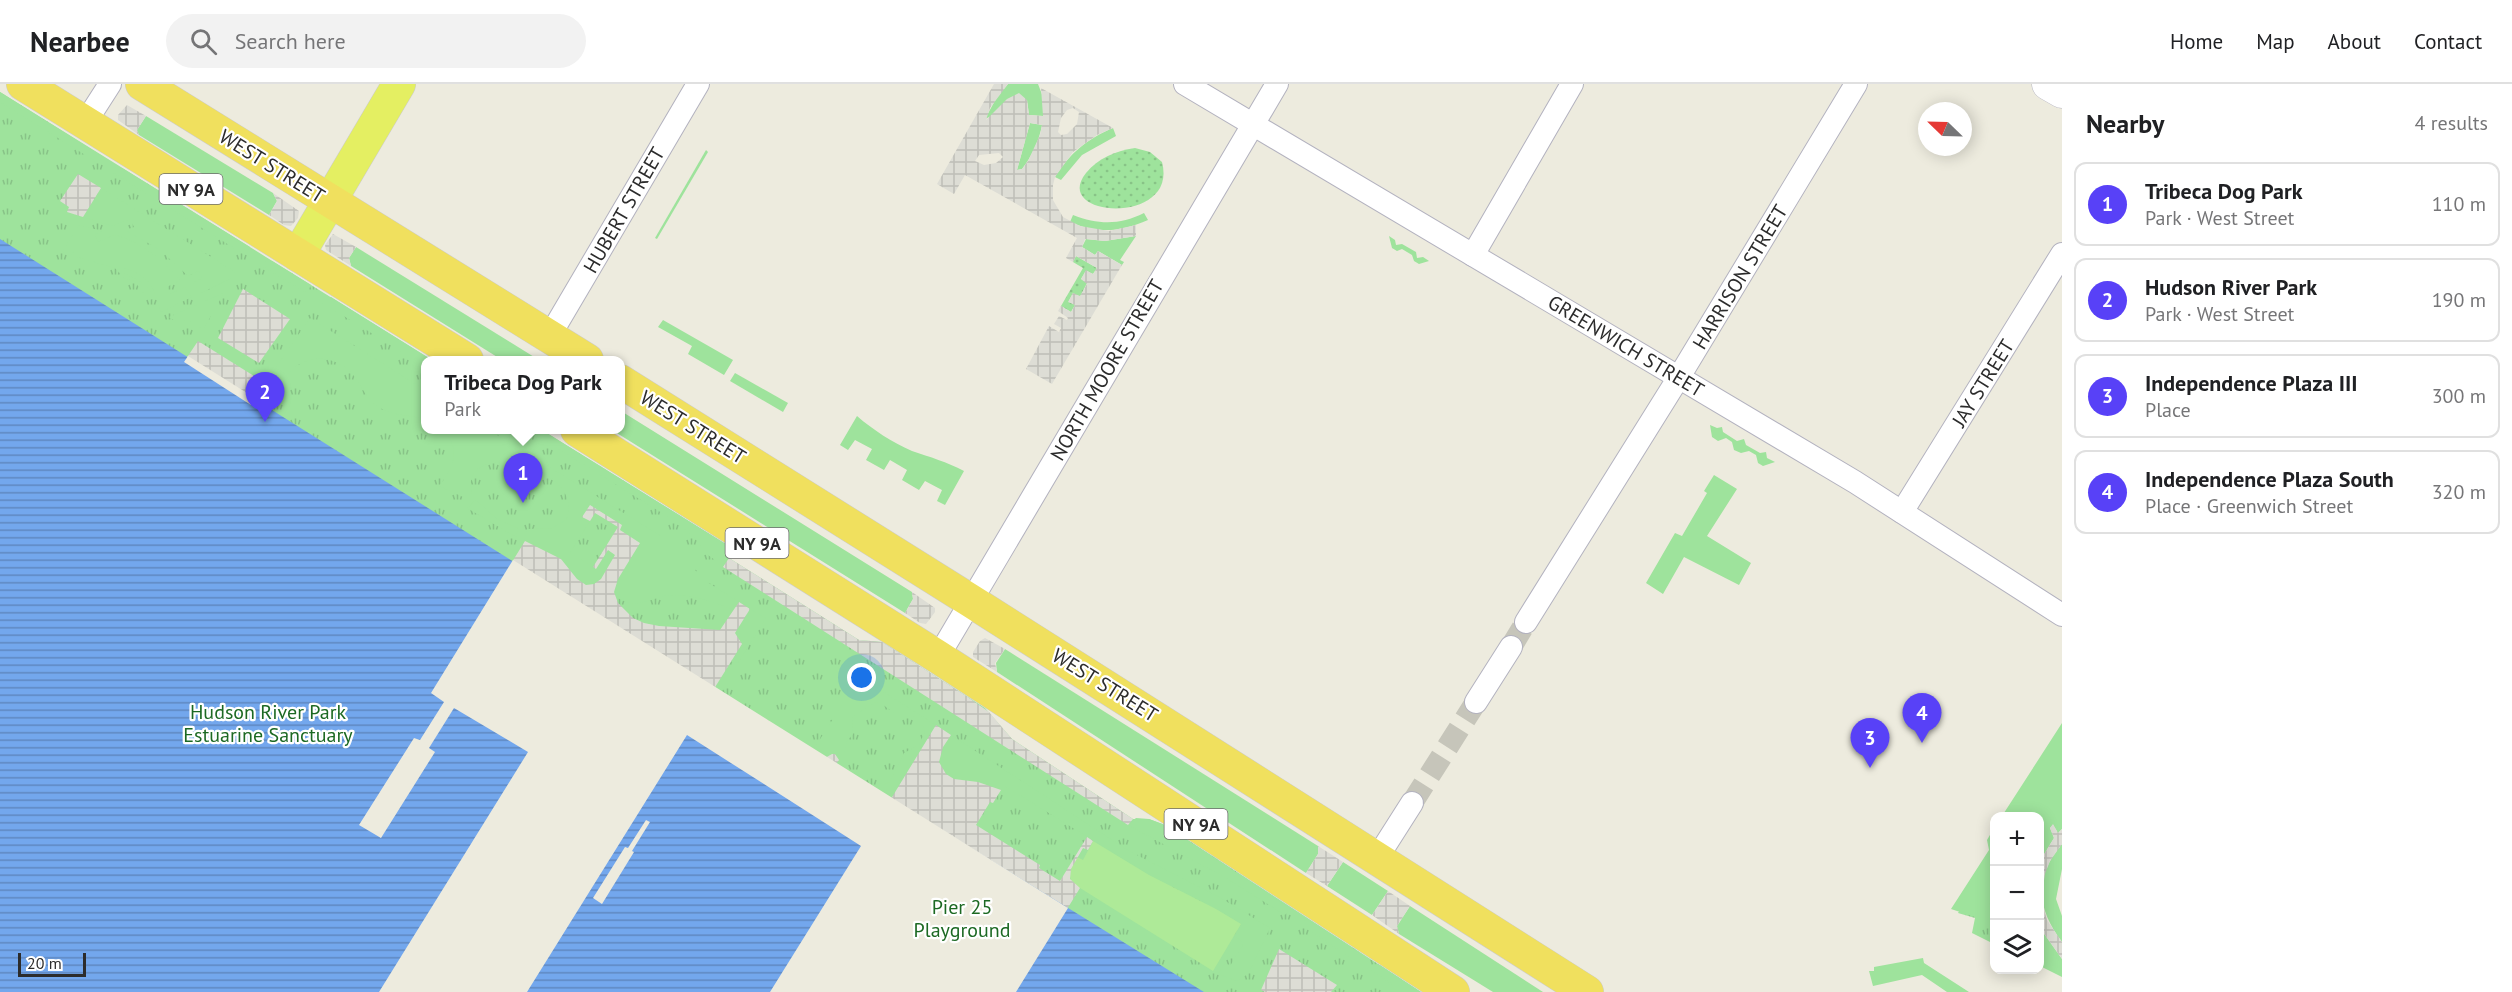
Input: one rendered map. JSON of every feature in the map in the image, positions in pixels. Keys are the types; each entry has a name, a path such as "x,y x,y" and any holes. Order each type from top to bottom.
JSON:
{"highway":[{"name":"NY 9A","path":"23,84 461,356"},
{"name":"WEST STREET","path":"142,84 580,356"},
{"name":"WEST STREET","path":"625,384 1587,992"},
{"name":"NY 9A","path":"585,434 938,657 1453,992"}],"main road":[{"path":"298,255 399,84"},
{"path":"2048,84 2062,92"}],"street":[{"path":"86,123 110,84"},
{"name":"HUBERT STREET","path":"549,337 698,84"},
{"name":"GREENWICH STREET","path":"1185,84 1902,512 2062,615"},
{"name":"NORTH MOORE STREET","path":"938,657 1277,84"},
{"path":"1473,255 1572,84"},
{"name":"HARRISON STREET","path":"1526,622 1679,377 1856,84"},
{"name":"JAY STREET","path":"1902,512 2062,254"},
{"path":"1476,702 1511,647"},
{"path":"1377,858 1412,803"}],"green space":[{"path":"1008,84 1038,84 1043,97 1043,116 1029,115 1027,100 985,119 997,97"},
{"name":"Hudson River Park Estuarine Sanctuary","path":"0,92 426,356 421,356 421,434 548,434 729,546 732,549 729,558 859,640 882,642 985,708 1012,739 1133,819 1149,819 1165,825 1421,992 0,992"},
{"path":"0,92 102,156 98,163 0,102"},
{"path":"146,116 273,193 277,201 269,215 139,135 137,130"},
{"path":"1030,123 1042,125 1041,131 1029,159 1022,169 1017,170"},
{"path":"1113,128 1116,136 1082,155 1061,180 1055,177 1080,148"},
{"path":"1135,148 1150,152 1162,162 1162,183 1152,197 1136,205 1117,208 1099,206 1085,199 1080,188 1086,173 1108,156"},
{"path":"706,150 708,152 657,239 655,238"},
{"path":"116,167 122,168 250,247 245,255 112,172"},
{"path":"101,188 235,272 230,279 201,293 193,283 202,278 199,271 188,276 160,250 125,230 134,227 130,219 112,226 83,217"},
{"path":"1144,213 1148,220 1119,229 1099,230 1070,222 1073,215 1092,221 1118,222"},
{"path":"79,225 102,231 95,234 98,242 114,235 142,246 180,280 167,287 170,294 185,287 192,297 161,312 153,289 140,275 124,268 122,272 145,284 154,296 153,299 149,300 134,281 124,278 115,268 77,257 74,251 71,255 62,252"},
{"path":"1136,236 1120,260 1124,262 1122,265 1098,251 1095,255 1082,247 1086,239 1105,241"},
{"path":"1389,236 1395,240 1396,245 1402,244 1416,252 1417,258 1423,257 1429,261 1419,264 1414,261 1412,255 1402,249 1397,251 1392,248"},
{"path":"356,247 533,356 496,356 351,266 349,258"},
{"path":"1076,256 1097,268 1093,274 1086,271 1081,279 1087,283 1080,297 1073,293 1069,301 1075,305 1071,312 1061,306 1083,268 1073,262"},
{"path":"266,261 272,261 311,285 307,293 262,266"},
{"path":"224,293 203,330 195,324 196,322 184,320 179,316 175,321 169,317 197,305 199,308 207,304 205,301"},
{"path":"326,297 331,297 426,356 421,356 421,364 321,302"},
{"path":"310,318 421,387 421,418 396,414 380,408 369,398 352,373 330,360 303,362 295,367 283,381 272,373"},
{"path":"663,320 733,360 724,375 688,354 692,346 658,327"},
{"path":"735,373 788,403 783,412 730,381"},
{"path":"625,413 912,592 913,599 905,613 618,434 625,434"},
{"path":"857,416 890,440 964,471 945,505 937,501 942,490 925,481 919,490 902,480 907,470 890,460 884,470 866,460 872,449 855,440 848,450 840,445"},
{"path":"1710,425 1717,428 1722,427 1723,432 1737,441 1744,439 1746,445 1760,453 1766,452 1767,458 1775,462 1763,466 1758,463 1756,455 1749,451 1741,453 1734,450 1732,442 1726,438 1718,441 1712,437"},
{"path":"445,434 495,434 661,536 707,582 739,602 734,610 682,595 666,596 638,603 623,601 615,596 619,530 622,525 590,505 583,517 590,521 570,553 596,569 608,550 616,555 601,579 590,585 577,579 561,559 524,541 527,529 552,528 566,520 568,501 559,485 542,473 522,465 501,462 484,466 473,476 472,493 463,497 439,486 449,472 454,458 452,443"},
{"path":"534,434 548,434 729,546 732,549 723,566 708,555 694,537 670,518"},
{"path":"1714,475 1737,489 1707,536 1751,563 1739,585 1684,557 1663,594 1646,583 1675,533 1682,536 1707,493 1704,491"},
{"path":"476,500 498,520 518,528 516,537 467,508"},
{"path":"750,609 766,618 738,663 731,662 742,644 735,633"},
{"path":"1005,649 1318,846 1318,854 1306,873 997,672 996,663"},
{"path":"860,677 936,725 885,807 881,795 885,784 890,782 904,753 919,745 925,731 914,716 900,717 879,702 874,703 852,717 853,734 847,741 844,753 838,757 835,754 826,758 813,750"},
{"path":"2062,723 2062,829 2058,833 2053,825 2050,828 2054,838 2044,854 2044,812 2005,812"},
{"path":"951,735 1129,851 1219,897 1270,928 1248,974 1237,981 1218,974 1225,963 1230,966 1244,943 1234,936 1241,924 1149,875 1005,786 1001,790 957,780 950,776 939,762 943,747"},
{"path":"1136,818 1149,819 1165,825 1290,908 1285,915 1226,878 1128,825"},
{"path":"1990,835 1990,904 1984,914 1978,918 1951,909 1989,850 1987,840"},
{"path":"1093,841 1149,875 1241,924 1213,971 1072,883 1070,872 1077,857 1083,860"},
{"path":"2062,844 2062,869 2056,899 2062,916 2062,942 2044,908 2044,877"},
{"path":"1990,860 1990,942 1972,933 1975,918 1958,913"},
{"path":"1343,862 1388,891 1372,915 1327,886"},
{"path":"1410,906 1543,992 1493,992 1399,934 1397,926"},
{"path":"1305,920 1359,952 1354,960 1301,925"},
{"path":"2044,934 2062,959 2062,977 2044,968"},
{"path":"1923,958 1924,963 1969,992 1947,992 1922,975 1873,986 1869,971 1874,971 1874,967"},
{"path":"1373,964 1380,965 1421,992 1404,992 1369,969"}],"shaded area":[{"path":"994,84 1008,84 990,108 986,120 1007,99 1019,93 1027,100 1029,115 1043,116 1041,88 1113,128 1097,135 1073,152 1055,177 1053,200 1063,217 1080,226 1109,231 1136,225 1136,236 1105,241 1085,239 1082,247 1095,255 1098,251 1122,265 1052,384 1026,369 1049,326 1059,332 1061,328 1054,324 1059,316 1067,320 1068,318 1058,311 1061,306 1071,312 1075,305 1068,302 1073,293 1080,296 1087,284 1081,279 1086,270 1093,274 1097,268 1076,256 1073,262 1066,258 1077,238 965,175 954,194 937,184","holes":["1073,108 1079,112 1077,124 1067,134 1061,135 1058,132 1061,118 1067,110","1030,123 1042,125 1028,161 1022,169 1017,170","999,153 1003,157 996,163 984,165 975,161 979,155"]},
{"path":"127,105 146,116 137,130 139,135 118,120 118,115"},
{"path":"78,174 101,188 83,217 67,212 69,207 60,201"},
{"path":"273,193 299,211 298,218 291,226 284,225 269,215 277,201"},
{"path":"333,234 356,247 349,258 351,266 326,250 325,245"},
{"path":"243,289 290,319 259,363 218,338"},
{"path":"198,341 265,383 251,405 184,362"},
{"path":"590,505 622,525 620,530 640,543 618,579 614,592 618,603 633,618 659,626 720,630 739,602 750,609 735,633 742,644 697,716 825,758 835,754 839,760 836,764 886,807 936,725 951,735 943,747 939,762 946,774 954,779 978,782 1001,790 993,803 990,802 976,825 1040,865 1039,868 1060,881 1087,837 1093,841 1088,850 1083,848 1071,869 1070,879 1080,888 1016,992 413,992 431,693 525,541 561,559 577,579 586,585 594,584 601,579 615,555 608,550 596,569 593,567 618,527 595,513 590,521 582,517"},
{"path":"729,558 859,640 882,642 966,696 989,712 1012,739 1133,819 1128,825 723,567"},
{"path":"912,592 935,608 935,612 926,624 920,623 905,613 913,599"},
{"path":"985,638 1005,649 995,663 997,672 973,657 973,652 980,641"},
{"path":"2053,824 2058,833 2062,829 2062,844 2050,861 2044,880 2044,854 2054,838 2050,828"},
{"path":"1318,846 1343,862 1327,886 1306,873 1318,854"},
{"path":"1388,891 1410,906 1397,926 1399,934 1372,915"},
{"path":"2044,910 2047,920 2062,942 2062,959 2044,934"},
{"path":"1279,949 1337,985 1331,992 1265,992 1261,990"}],"water":[{"name":"Hudson River Park Estuarine Sanctuary","path":"0,239 813,750 1204,992 0,992"}],"pier":[{"path":"188,356 255,398 251,405 184,362"},
{"path":"513,560 1068,908 1016,992 770,992 861,846 687,735 527,992 379,992 528,752 454,708 429,748 435,752 381,838 359,825 414,738 420,740 444,702 431,693"},
{"path":"646,820 650,822 602,904 593,898 625,847 628,848"}],"tunnel":[{"path":"1511,647 1526,622"},
{"path":"1412,803 1476,702"}],"place":[{"name":"Hudson River Park","path":"265,422"},
{"name":"Tribeca Dog Park","path":"523,503"},
{"name":"Independence Plaza South","path":"1922,743"},
{"name":"Independence Plaza III","path":"1870,768"}],"park label":[{"name":"Pier 25 Playground","path":"962,918"}]}
